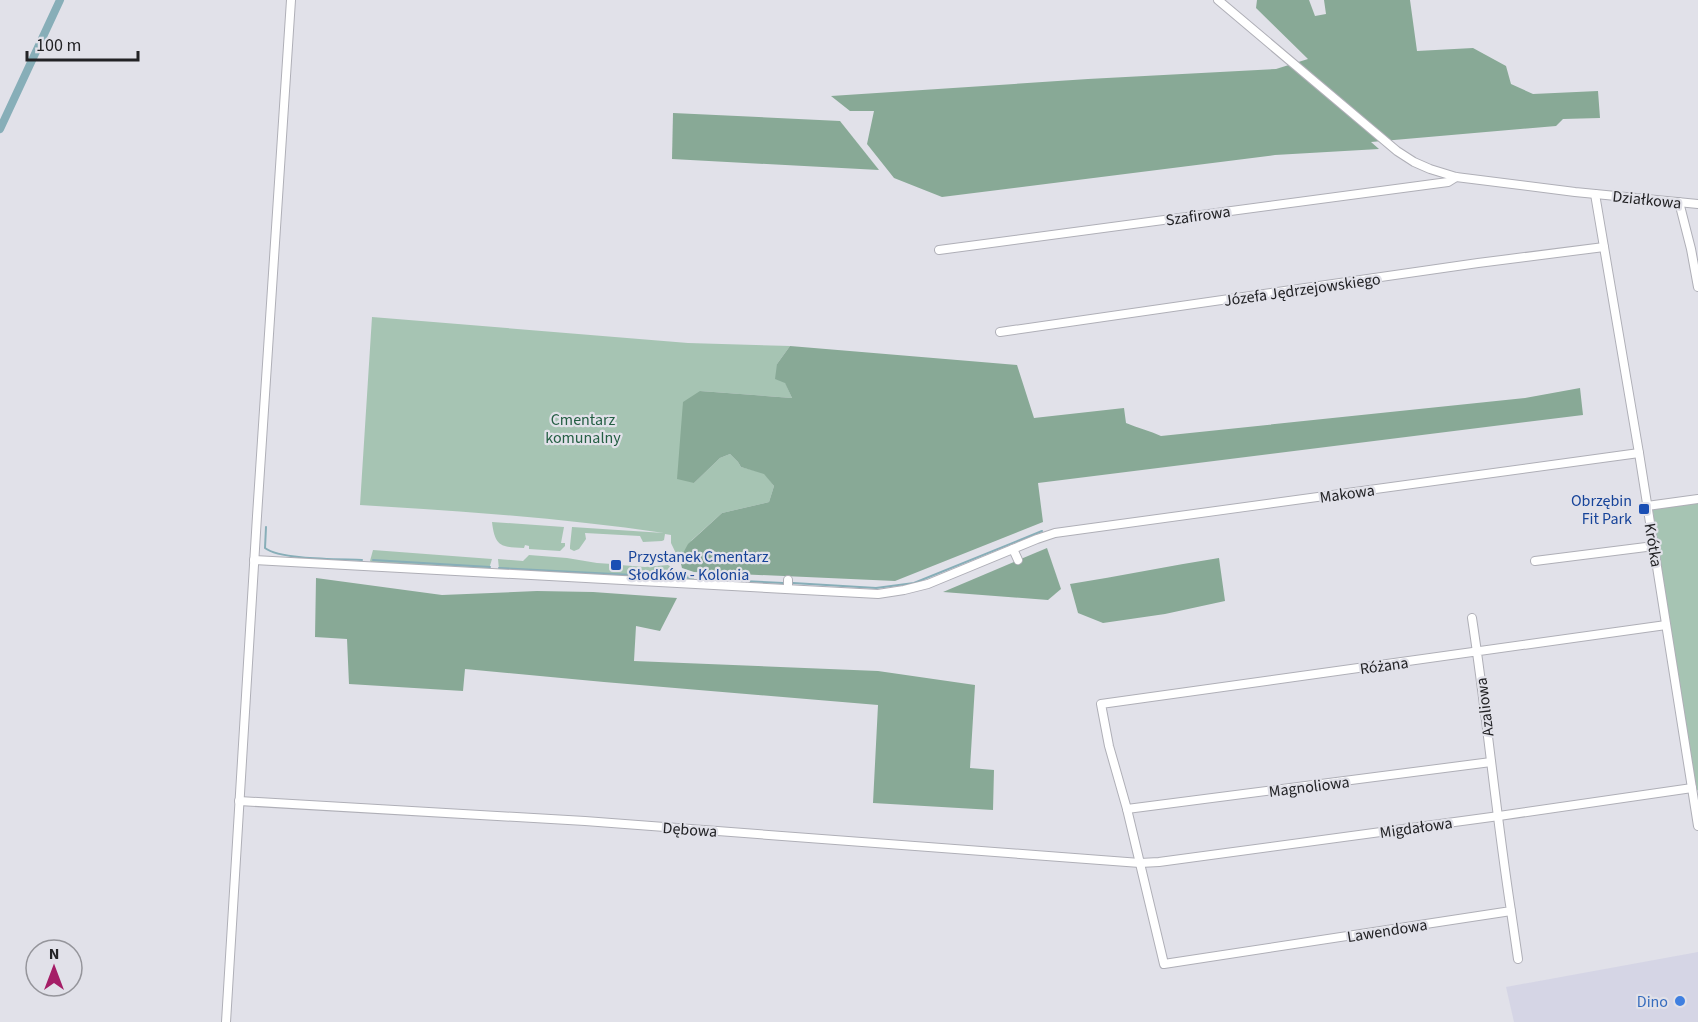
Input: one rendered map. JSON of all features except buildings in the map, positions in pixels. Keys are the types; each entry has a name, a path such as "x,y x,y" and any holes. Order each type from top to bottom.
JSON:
{"street":[{"path":"226,1022 291,0"},
{"path":"1218,0 1397,151 1430,170 1456,177"},
{"name":"Działkowa","path":"1456,177 1698,204"},
{"name":"Szafirowa","path":"939,250 1448,182 1456,177"},
{"name":"Krótka","path":"1595,194 1698,826"},
{"path":"1679,202 1698,288"},
{"name":"Józefa Jędrzejowskiego","path":"1000,332 1604,247"},
{"name":"Makowa","path":"254,560 878,594 928,584 1055,533 1639,453"},
{"path":"1647,506 1698,499"},
{"path":"1534,561 1654,546"},
{"path":"1013,549 1018,560"},
{"path":"788,580 788,589"},
{"name":"Azaliowa","path":"1472,618 1499,816"},
{"name":"Różana","path":"1127,809 1109,746 1101,704 1666,625"},
{"name":"Magnoliowa","path":"1127,809 1491,762"},
{"name":"Migdałowa","path":"1140,863 1170,861 1692,788"},
{"name":"Dębowa","path":"239,801 585,821 1140,863"},
{"path":"1127,809 1140,863"},
{"path":"1499,816 1518,959"},
{"name":"Lawendowa","path":"1140,863 1164,964 1511,911"}],"shaded area":[{"path":"1698,952 1698,1022 1514,1022 1506,987"}],"green space":[{"path":"1257,0 1309,0 1315,16 1326,14 1324,0 1410,0 1417,51 1473,48 1506,66 1511,84 1533,94 1598,91 1600,118 1563,119 1556,126 1371,142 1379,149 1275,155 942,197 894,178 867,144 874,111 850,111 831,96 1276,69 1308,59 1256,8"},
{"path":"673,113 840,121 879,170 672,159"},
{"name":"Cmentarz komunalny","path":"372,317 688,343 790,346 777,364 792,398 700,391 694,483 720,458 730,454 741,467 764,473 774,486 769,502 722,513 692,540 682,555 681,564 671,543 671,535 665,534 662,541 643,542 640,536 585,533 586,539 579,549 574,551 570,549 572,527 664,533 512,516 360,505"},
{"path":"790,346 1017,365 1034,418 1124,408 1126,423 1161,436 1525,398 1580,388 1583,415 1038,483 1043,522 895,581 694,572 682,568 682,555 688,544 722,513 769,502 774,486 764,474 741,467 730,454 720,458 694,483 677,479 683,402 700,391 792,398 785,383 775,379 777,364"},
{"path":"1698,499 1698,790 1696,791 1652,506"},
{"path":"492,522 564,527 561,543 565,543 565,546 560,551 529,549 529,546 525,545 524,548 505,546 497,541"},
{"path":"1047,548 1061,589 1048,600 943,592"},
{"path":"373,550 492,559 489,569 373,564 370,561"},
{"path":"529,555 612,564 612,567 619,568 620,565 645,567 668,565 682,574 695,577 692,581 499,569 498,559 523,561"},
{"path":"1219,558 1225,601 1165,614 1103,623 1078,613 1070,584"},
{"path":"316,578 442,595 537,591 677,598 660,631 636,626 634,661 878,671 975,685 970,768 994,770 993,810 873,803 878,705 465,669 463,691 349,684 347,639 315,637"}],"waterway":[{"path":"0,129 60,0"},
{"path":"266,527 265,548 273,552 311,558 362,560"},
{"path":"793,583 876,588 914,583 1042,531"},
{"path":"373,560 490,567"},
{"path":"499,568 691,578"},
{"path":"700,579 783,583"}],"place":[{"name":"Obrzębin Fit Park","path":"1644,509"},
{"name":"Przystanek Cmentarz Słodków - Kolonia","path":"616,565"},
{"name":"Dino","path":"1680,1001"}]}
